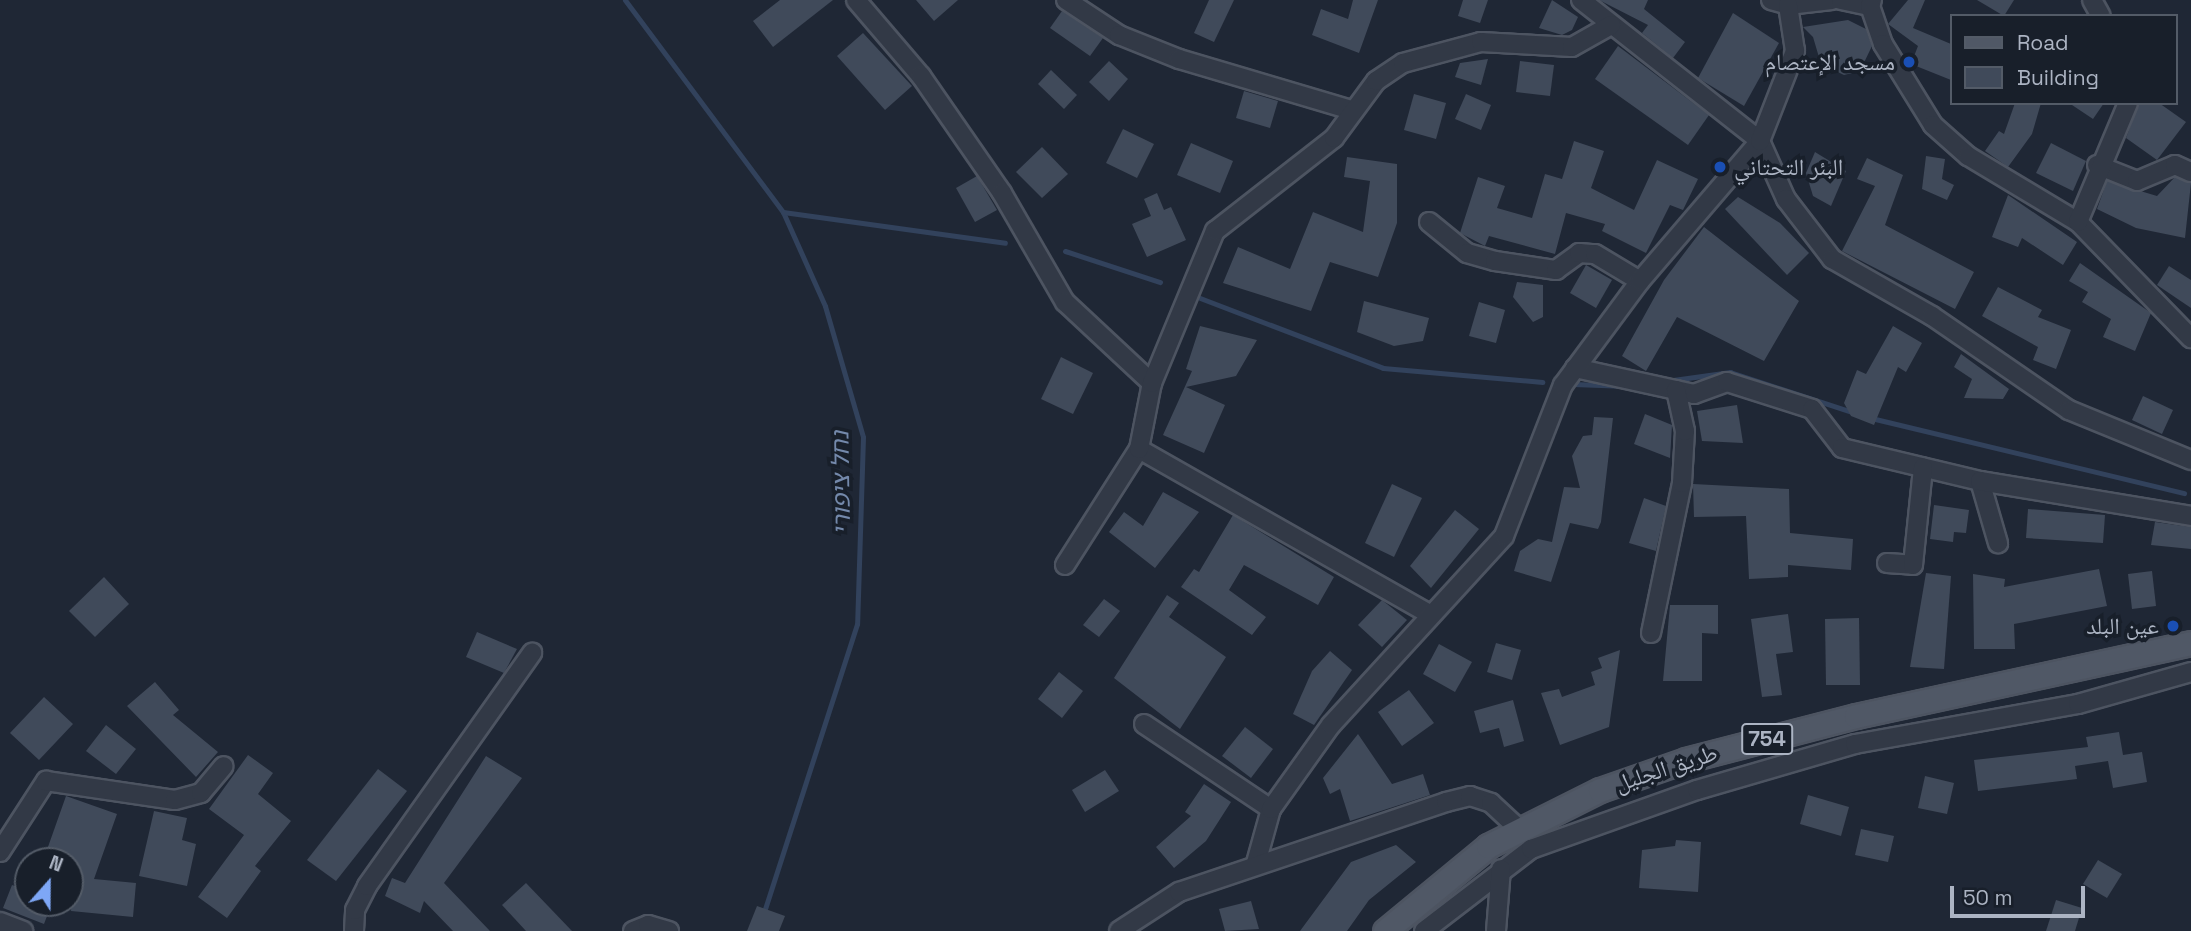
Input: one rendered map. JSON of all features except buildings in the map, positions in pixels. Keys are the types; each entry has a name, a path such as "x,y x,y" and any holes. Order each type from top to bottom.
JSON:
{"main road":[{"name":"طريق الجليل","path":"1385,931 1454,869 1517,827 1686,760 2191,643"}],"street":[{"path":"856,0 921,76 988,172 1065,302 1152,383"},
{"path":"1066,0 1119,35 1179,59 1351,110"},
{"path":"1581,0 1760,141 1812,235 1857,278 1932,316 2069,410 2191,460"},
{"path":"1770,0 1788,5 1832,0"},
{"path":"1841,0 1871,3 1883,44 1933,125 1968,156 2078,222 2191,338"},
{"path":"1256,863 1271,809 1331,725 1504,536 1575,368 1640,281 1760,141 1795,51 1788,5"},
{"path":"1065,565 1139,449 1152,383 1215,231 1334,138 1351,110 1376,80 1403,63 1481,42 1572,47 1592,41 1611,25"},
{"path":"2078,222 2097,165 2127,105"},
{"path":"2097,165 2137,181 2175,165 2191,172"},
{"path":"1429,222 1467,253 1495,261 1556,270 1579,253 1595,254 1640,281"},
{"path":"1575,368 1695,394 1727,382 1812,409 1842,449 1980,481 2191,516"},
{"path":"1651,633 1682,483 1685,432 1676,390"},
{"path":"1139,449 1430,614"},
{"path":"1887,563 1913,565 1923,468"},
{"path":"1980,481 1998,543"},
{"path":"354,931 355,909 367,886 531,653"},
{"path":"1424,931 1501,869 1531,849 1697,790 1855,744 2078,704 2191,672"},
{"path":"1144,724 1271,809"},
{"path":"0,852 46,781 175,800 201,793 224,766"},
{"path":"1119,931 1179,892 1256,863 1470,796 1491,803 1517,827"},
{"path":"1496,931 1501,869"},
{"path":"0,922 23,931"},
{"path":"633,931 648,925 669,931"}],"waterway":[{"name":"נחל ציפורי","path":"625,0 783,212 825,306 863,437 857,624 763,915"},
{"path":"783,212 1005,243"},
{"path":"1065,251 1160,282"},
{"path":"1200,298 1383,368 1542,382"},
{"path":"1666,381 1730,372 1855,413"},
{"path":"1573,384 1628,386"},
{"path":"1871,418 2184,493"}],"place":[{"name":"مسجد الإعتصام","path":"1909,62"},
{"name":"البئر التحتاني","path":"1720,167"},
{"name":"عين البلد","path":"2173,626"}]}
